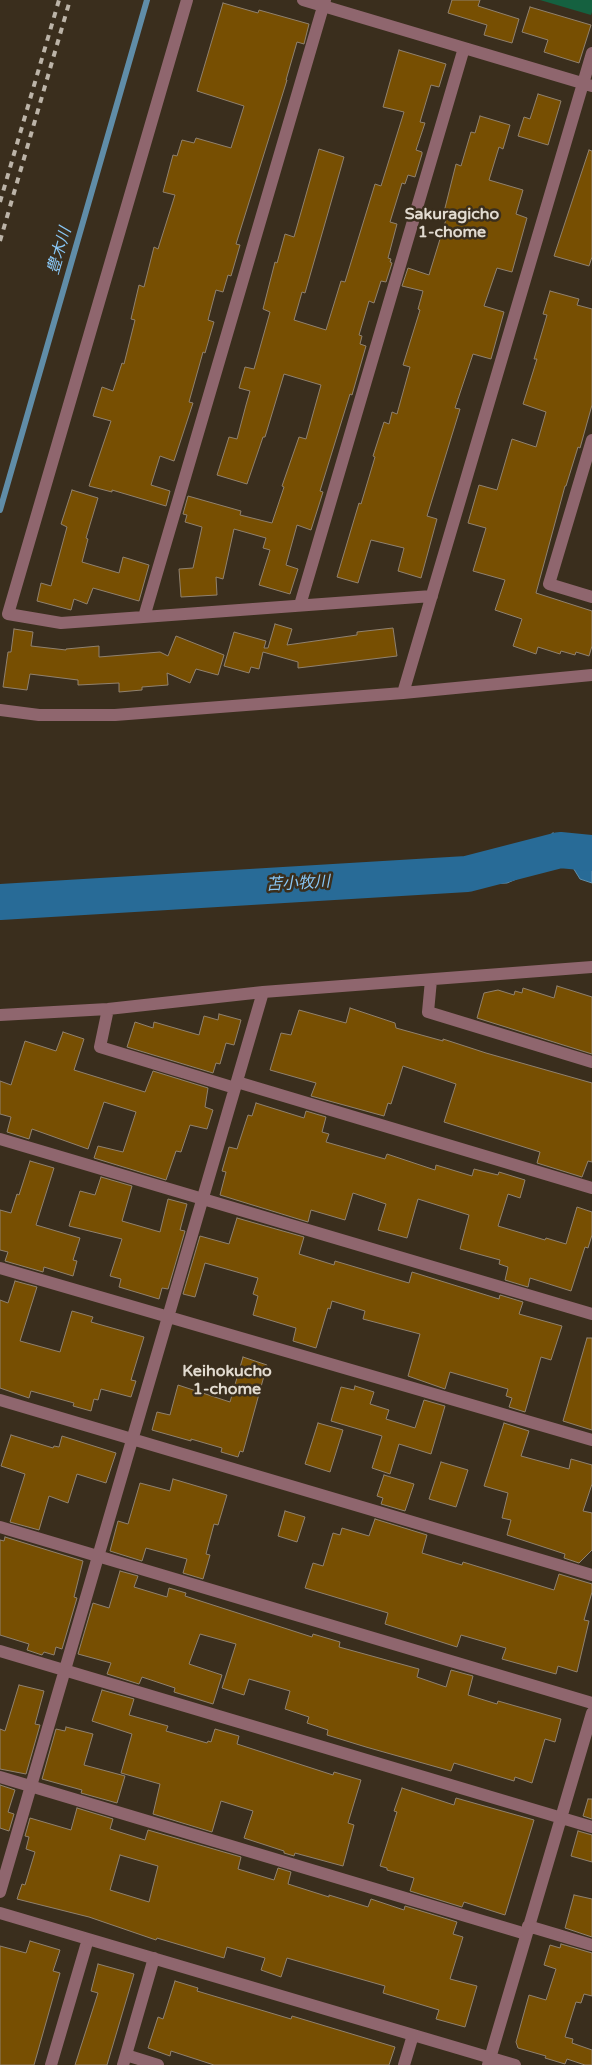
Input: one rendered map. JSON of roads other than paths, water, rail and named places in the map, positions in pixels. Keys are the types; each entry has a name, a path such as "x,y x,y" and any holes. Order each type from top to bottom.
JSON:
{"street":[{"path":"186,0 8,614 61,623 432,596"},
{"path":"303,0 325,3 464,48 588,84"},
{"path":"144,617 325,3"},
{"path":"300,605 464,48"},
{"path":"403,693 588,84 592,53"},
{"path":"592,440 549,584 592,596"},
{"path":"0,710 39,715 114,715 403,693 592,675"},
{"path":"0,1015 108,1009 263,992 592,967"},
{"path":"431,980 428,1012 592,1062"},
{"path":"0,1892 63,1671 263,992"},
{"path":"108,1009 100,1047 592,1188"},
{"path":"0,1139 592,1314"},
{"path":"0,1268 592,1440"},
{"path":"0,1400 592,1575"},
{"path":"0,1527 592,1703"},
{"path":"0,1651 592,1827"},
{"path":"489,2061 592,1714"},
{"path":"0,1777 527,1930 592,1945"},
{"path":"0,1913 413,2035 489,2061 516,2065"},
{"path":"50,2065 88,1939"},
{"path":"154,1958 124,2060 158,2065"},
{"path":"404,2065 413,2035"}],"water":[{"path":"553,833 576,842 592,842 592,883 580,879 567,858 557,857 533,872 507,883 465,885 471,870 528,852"}],"waterway":[{"name":"豊木川","path":"0,510 147,0"},
{"name":"苫小牧川","path":"0,902 467,874 560,850 592,853"}],"railway":[{"path":"0,202 59,0"},
{"path":"0,241 70,0"}],"district":[{"name":"Sakuragicho 1-chome","path":"452,224"},
{"name":"Keihokucho 1-chome","path":"227,1381"}]}
